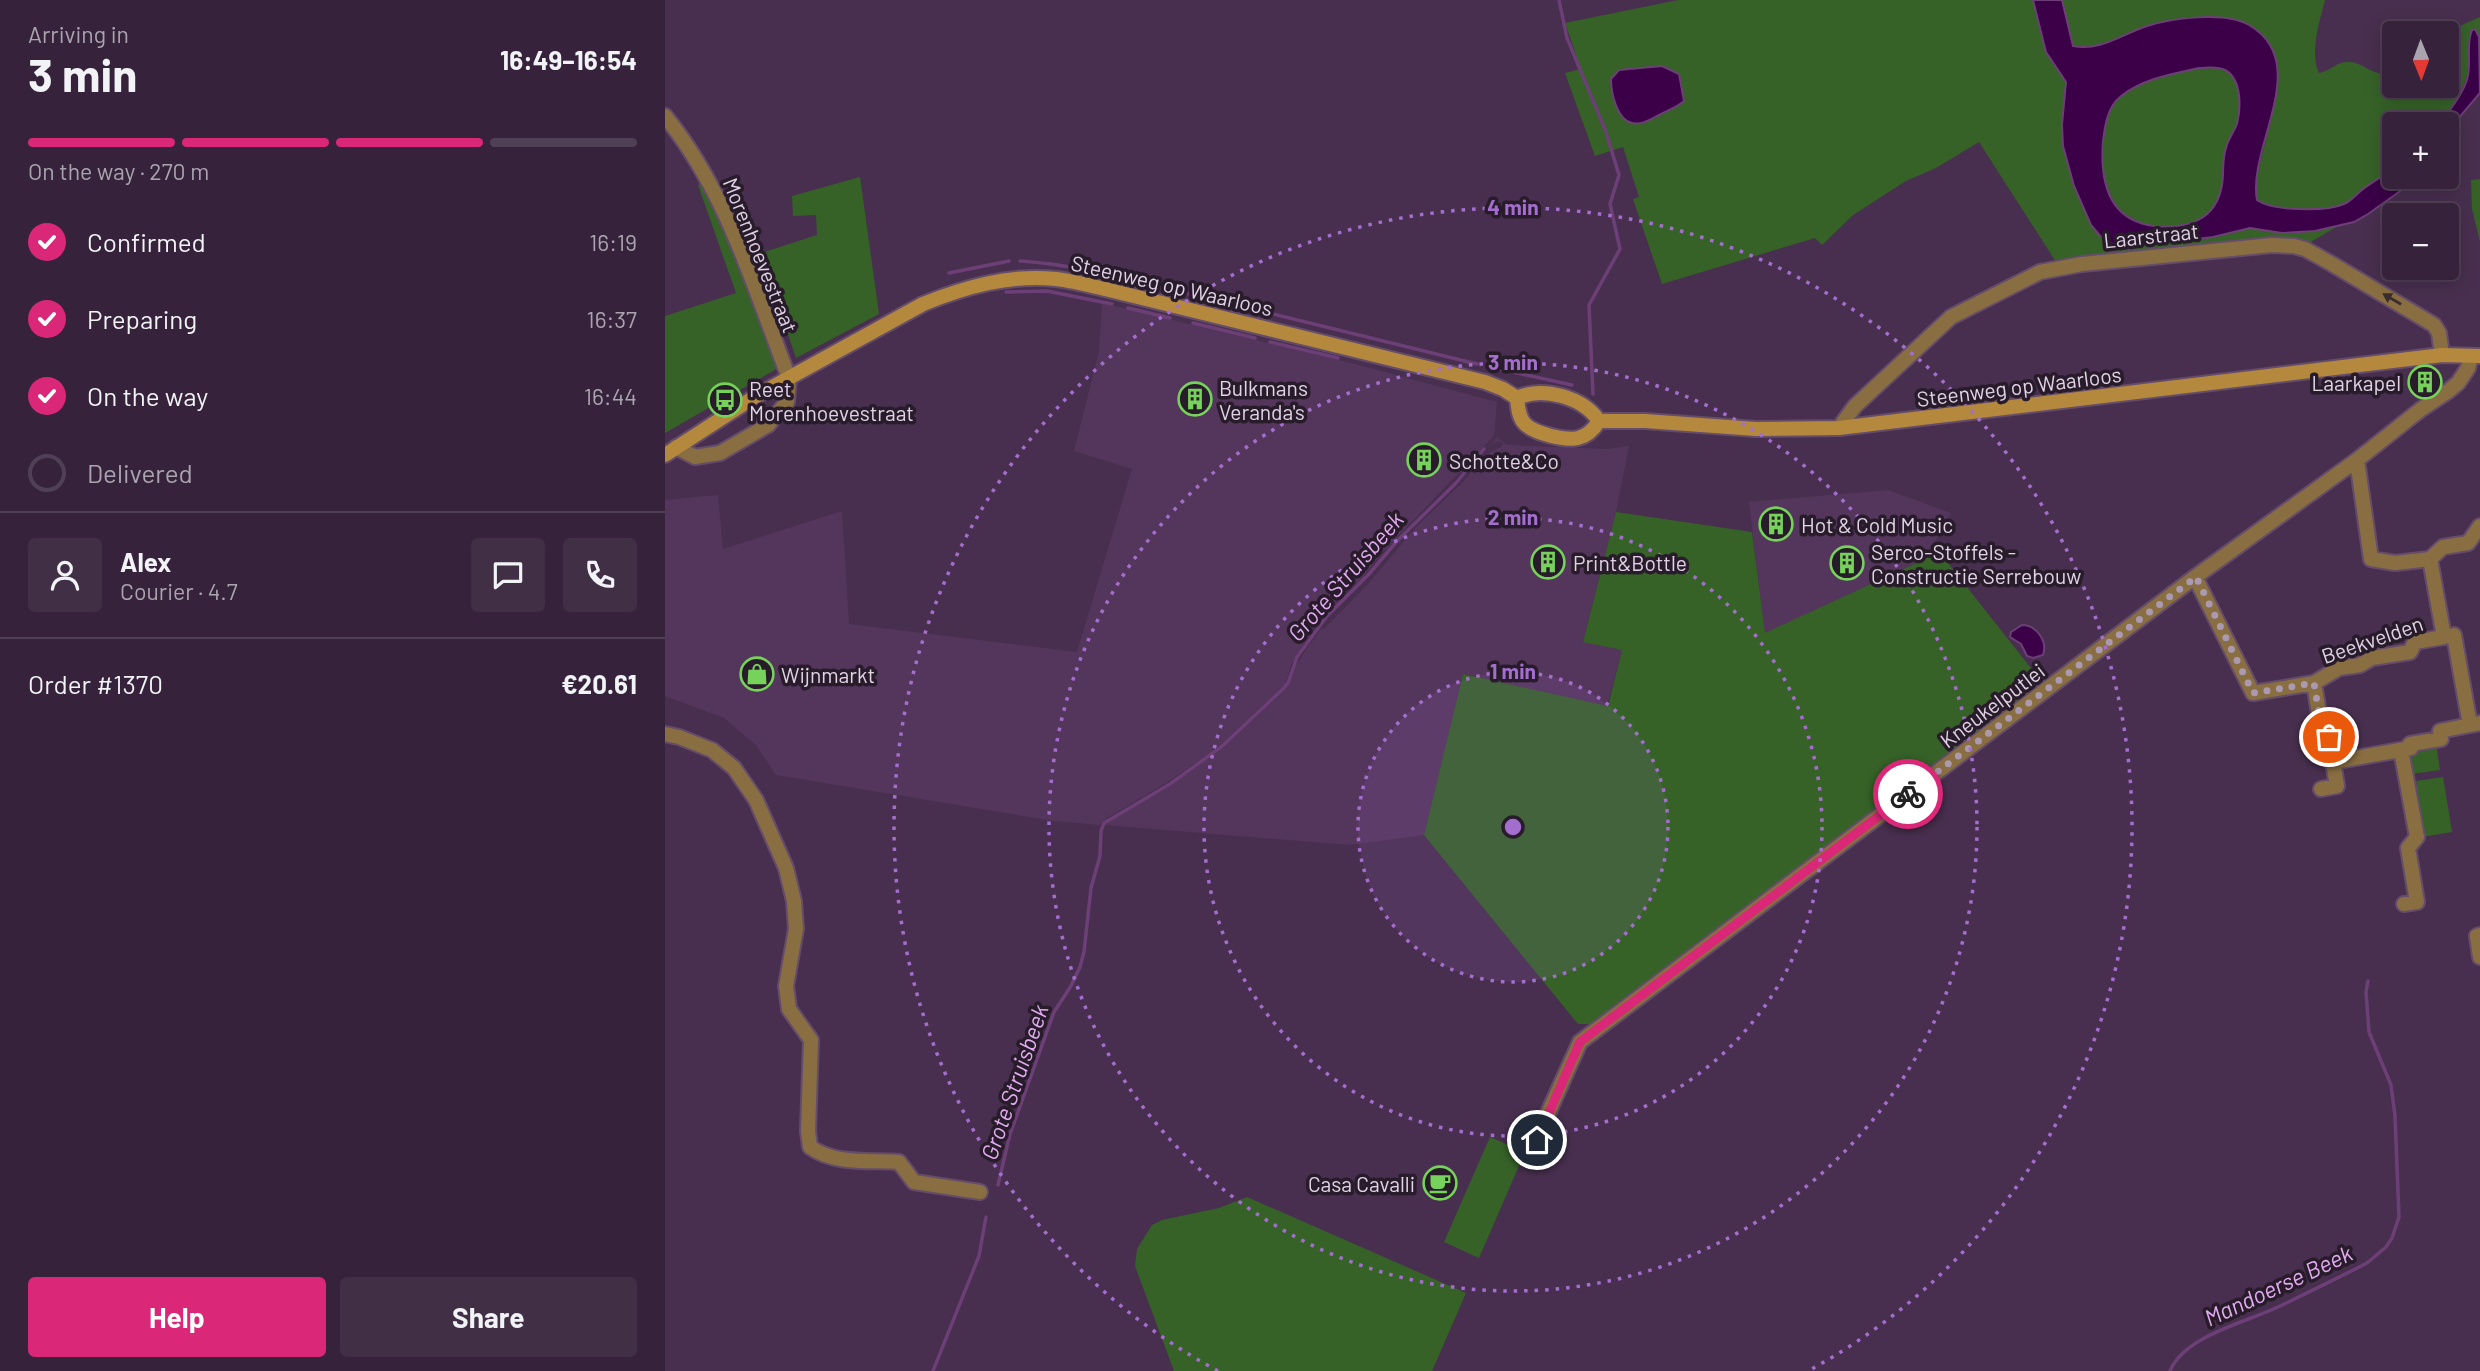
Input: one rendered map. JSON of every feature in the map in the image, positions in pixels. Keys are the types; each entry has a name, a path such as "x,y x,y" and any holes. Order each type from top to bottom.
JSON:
{"street":[{"name":"Morenhoevestraat","path":"665,116 699,163 725,211 789,378"},
{"name":"Laarstraat","path":"1839,428 1855,406 1951,317 2040,272 2102,261 2272,245 2305,249 2434,325 2439,333 2442,355"},
{"name":"Steenweg op Waarloos","path":"671,451 736,408 923,304 993,282 1055,279 1109,290 1473,379 1503,389 1517,398"},
{"name":"Steenweg op Waarloos","path":"1599,421 1645,421 1756,429 1839,428 2442,355"},
{"path":"2442,355 2476,356"},
{"name":"Kneukelputlei","path":"1537,1140 1580,1042 2196,577 2458,383 2476,356"},
{"name":"Steenweg op Waarloos","path":"671,451 695,457 720,453 768,425 787,402 789,378"},
{"path":"1530,391 1579,401 1594,413 1599,421 1588,434 1577,439 1541,432 1525,425 1520,416 1517,398 1530,391"},
{"path":"2357,460 2371,559 2395,562 2430,559 2443,547 2468,543 2480,526"},
{"name":"Beekvelden","path":"2430,559 2444,636"},
{"name":"Beekvelden","path":"2196,577 2253,693 2314,683 2339,668 2360,665 2372,658 2410,652 2415,642 2454,635 2475,724 2440,731 2441,739 2410,744 2411,748 2333,762 2329,737 2323,738 2314,683"},
{"path":"665,734 712,750 734,768 756,800 786,868 794,901 796,929 786,986 789,1009 811,1040 808,1131 810,1147 833,1159 899,1162 914,1182 980,1192"},
{"path":"2401,750 2417,837 2408,848 2417,902 2404,904"},
{"path":"2321,789 2337,786 2333,762"},
{"path":"2480,935 2477,936 2480,957"}],"shaded area":[{"path":"2033,0 2062,0 2073,46 2101,45 2144,27 2168,21 2212,17 2239,21 2249,25 2268,41 2276,61 2274,107 2256,179 2257,200 2286,208 2336,207 2347,203 2382,176 2382,189 2403,189 2354,222 2315,231 2282,233 2250,228 2213,237 2118,246 2101,237 2091,225 2074,186 2063,146 2066,82 2046,52","holes":["2199,68 2215,68 2231,74 2235,80 2239,102 2237,124 2225,152 2222,185 2213,207 2198,220 2177,226 2154,226 2126,216 2116,206 2105,183 2102,155 2109,112 2120,97 2147,81"]},
{"path":"2475,29 2479,37 2480,93 2459,118 2459,112 2448,112 2464,88 2469,69 2469,40 2472,30"},
{"path":"1662,66 1679,74 1684,101 1647,121 1627,121 1616,105 1611,79 1619,70"},
{"path":"1102,303 1355,364 1497,402 1494,435 1481,450 1492,444 1497,437 1507,445 1606,449 1629,446 1616,512 1583,641 1622,650 1607,706 1463,674 1424,835 1350,845 1105,825 1116,816 1164,790 1220,750 1282,693 1290,683 1294,669 1305,651 1322,628 1324,629 1367,585 1418,525 1462,483 1487,454 1502,446 1503,443 1499,441 1477,454 1380,555 1362,578 1330,606 1291,665 1285,685 1218,747 1165,784 1105,819 1100,825 1054,821 776,775 756,745 724,718 665,696 665,500 718,495 723,549 842,511 849,624 1077,652 1132,469 1074,451 1099,351"},
{"path":"1888,490 1951,513 1925,559 1765,634 1749,502"},
{"path":"2022,625 2032,628 2040,635 2044,644 2043,655 2033,658 2027,656 2021,644 2010,637 2011,632"}],"green space":[{"path":"1678,0 2033,0 2052,63 2066,82 2063,146 2074,186 2162,243 2213,237 2250,228 2297,232 2338,226 2304,246 2058,265 1979,142 1936,168 1906,181 1853,215 1822,245 1815,238 1662,284 1633,199 1639,197 1623,147 1595,156 1565,73 1581,69 1565,23"},
{"path":"2062,0 2325,0 2315,46 2319,73 2342,63 2357,63 2382,74 2382,98 2456,98 2448,112 2382,112 2382,176 2350,201 2325,208 2274,206 2257,200 2256,193 2257,174 2277,78 2274,56 2258,31 2228,19 2185,18 2144,27 2101,45 2073,47"},
{"path":"2480,17 2480,66 2479,37 2469,36 2469,63 2459,93 2459,26"},
{"path":"2199,68 2217,68 2227,72 2233,77 2239,92 2239,117 2225,152 2219,197 2206,214 2188,224 2166,227 2136,221 2114,203 2105,187 2102,164 2107,118 2116,101 2137,86 2157,78"},
{"path":"860,177 879,314 796,358 761,253 817,235 816,215 793,216 792,196"},
{"path":"2480,179 2480,242 2472,209 2471,180"},
{"path":"707,180 780,367 665,433 665,316 736,293 698,185"},
{"path":"1616,512 1752,532 1765,633 1925,559 1933,544 2045,686 1593,1024 1578,1024 1424,835 1463,674 1608,706 1622,650 1583,642"},
{"path":"2436,744 2440,770 2411,774 2408,755 2411,751"},
{"path":"2443,777 2452,832 2422,837 2413,786 2417,785 2416,781"},
{"path":"1490,1137 1525,1152 1479,1258 1444,1242"},
{"path":"1247,1197 1466,1293 1432,1371 1174,1371 1135,1266 1137,1249 1152,1225 1162,1220 1219,1208"}],"waterway":[{"name":"Grote Struisbeek","path":"1559,0 1567,38 1606,132 1619,175 1610,204 1620,249 1589,305 1593,394"},
{"path":"949,273 1009,261"},
{"path":"1020,261 1089,270 1202,297"},
{"path":"1006,292 1047,291 1112,304"},
{"path":"1224,302 1477,364"},
{"path":"1128,308 1170,318"},
{"path":"1193,323 1255,338"},
{"path":"1270,342 1338,358"},
{"path":"1499,369 1572,385"},
{"name":"Grote Struisbeek","path":"998,1185 1010,1134 1054,1012 1080,967 1091,888 1100,856 1104,823 1170,784 1221,747 1282,690 1288,683 1297,657 1327,616 1456,483 1484,449"},
{"name":"Mandoerse Beek","path":"2170,1371 2189,1348 2203,1339 2280,1306 2367,1263 2386,1247 2392,1238 2399,1217 2395,1116 2391,1085 2369,1032 2366,992 2368,981"},
{"name":"Grote Struisbeek","path":"933,1371 979,1256 986,1217"}],"way so far":[{"path":"1908,794 2196,577 2253,693 2314,683 2323,738 2329,737"}],"place":[{"name":"Laarkapel","path":"2425,382"},
{"name":"Bulkmans Veranda's","path":"1195,399"},
{"name":"Reet Morenhoevestraat","path":"725,400"},
{"name":"Schotte&Co","path":"1424,460"},
{"name":"Hot & Cold Music","path":"1776,524"},
{"name":"Print&Bottle","path":"1548,562"},
{"name":"Serco-Stoffels - Constructie Serrebouw","path":"1847,563"},
{"name":"Wijnmarkt","path":"757,674"},
{"name":"Casa Cavalli","path":"1440,1183"}],"route":[{"path":"1537,1140 1580,1042 1908,794"}]}
